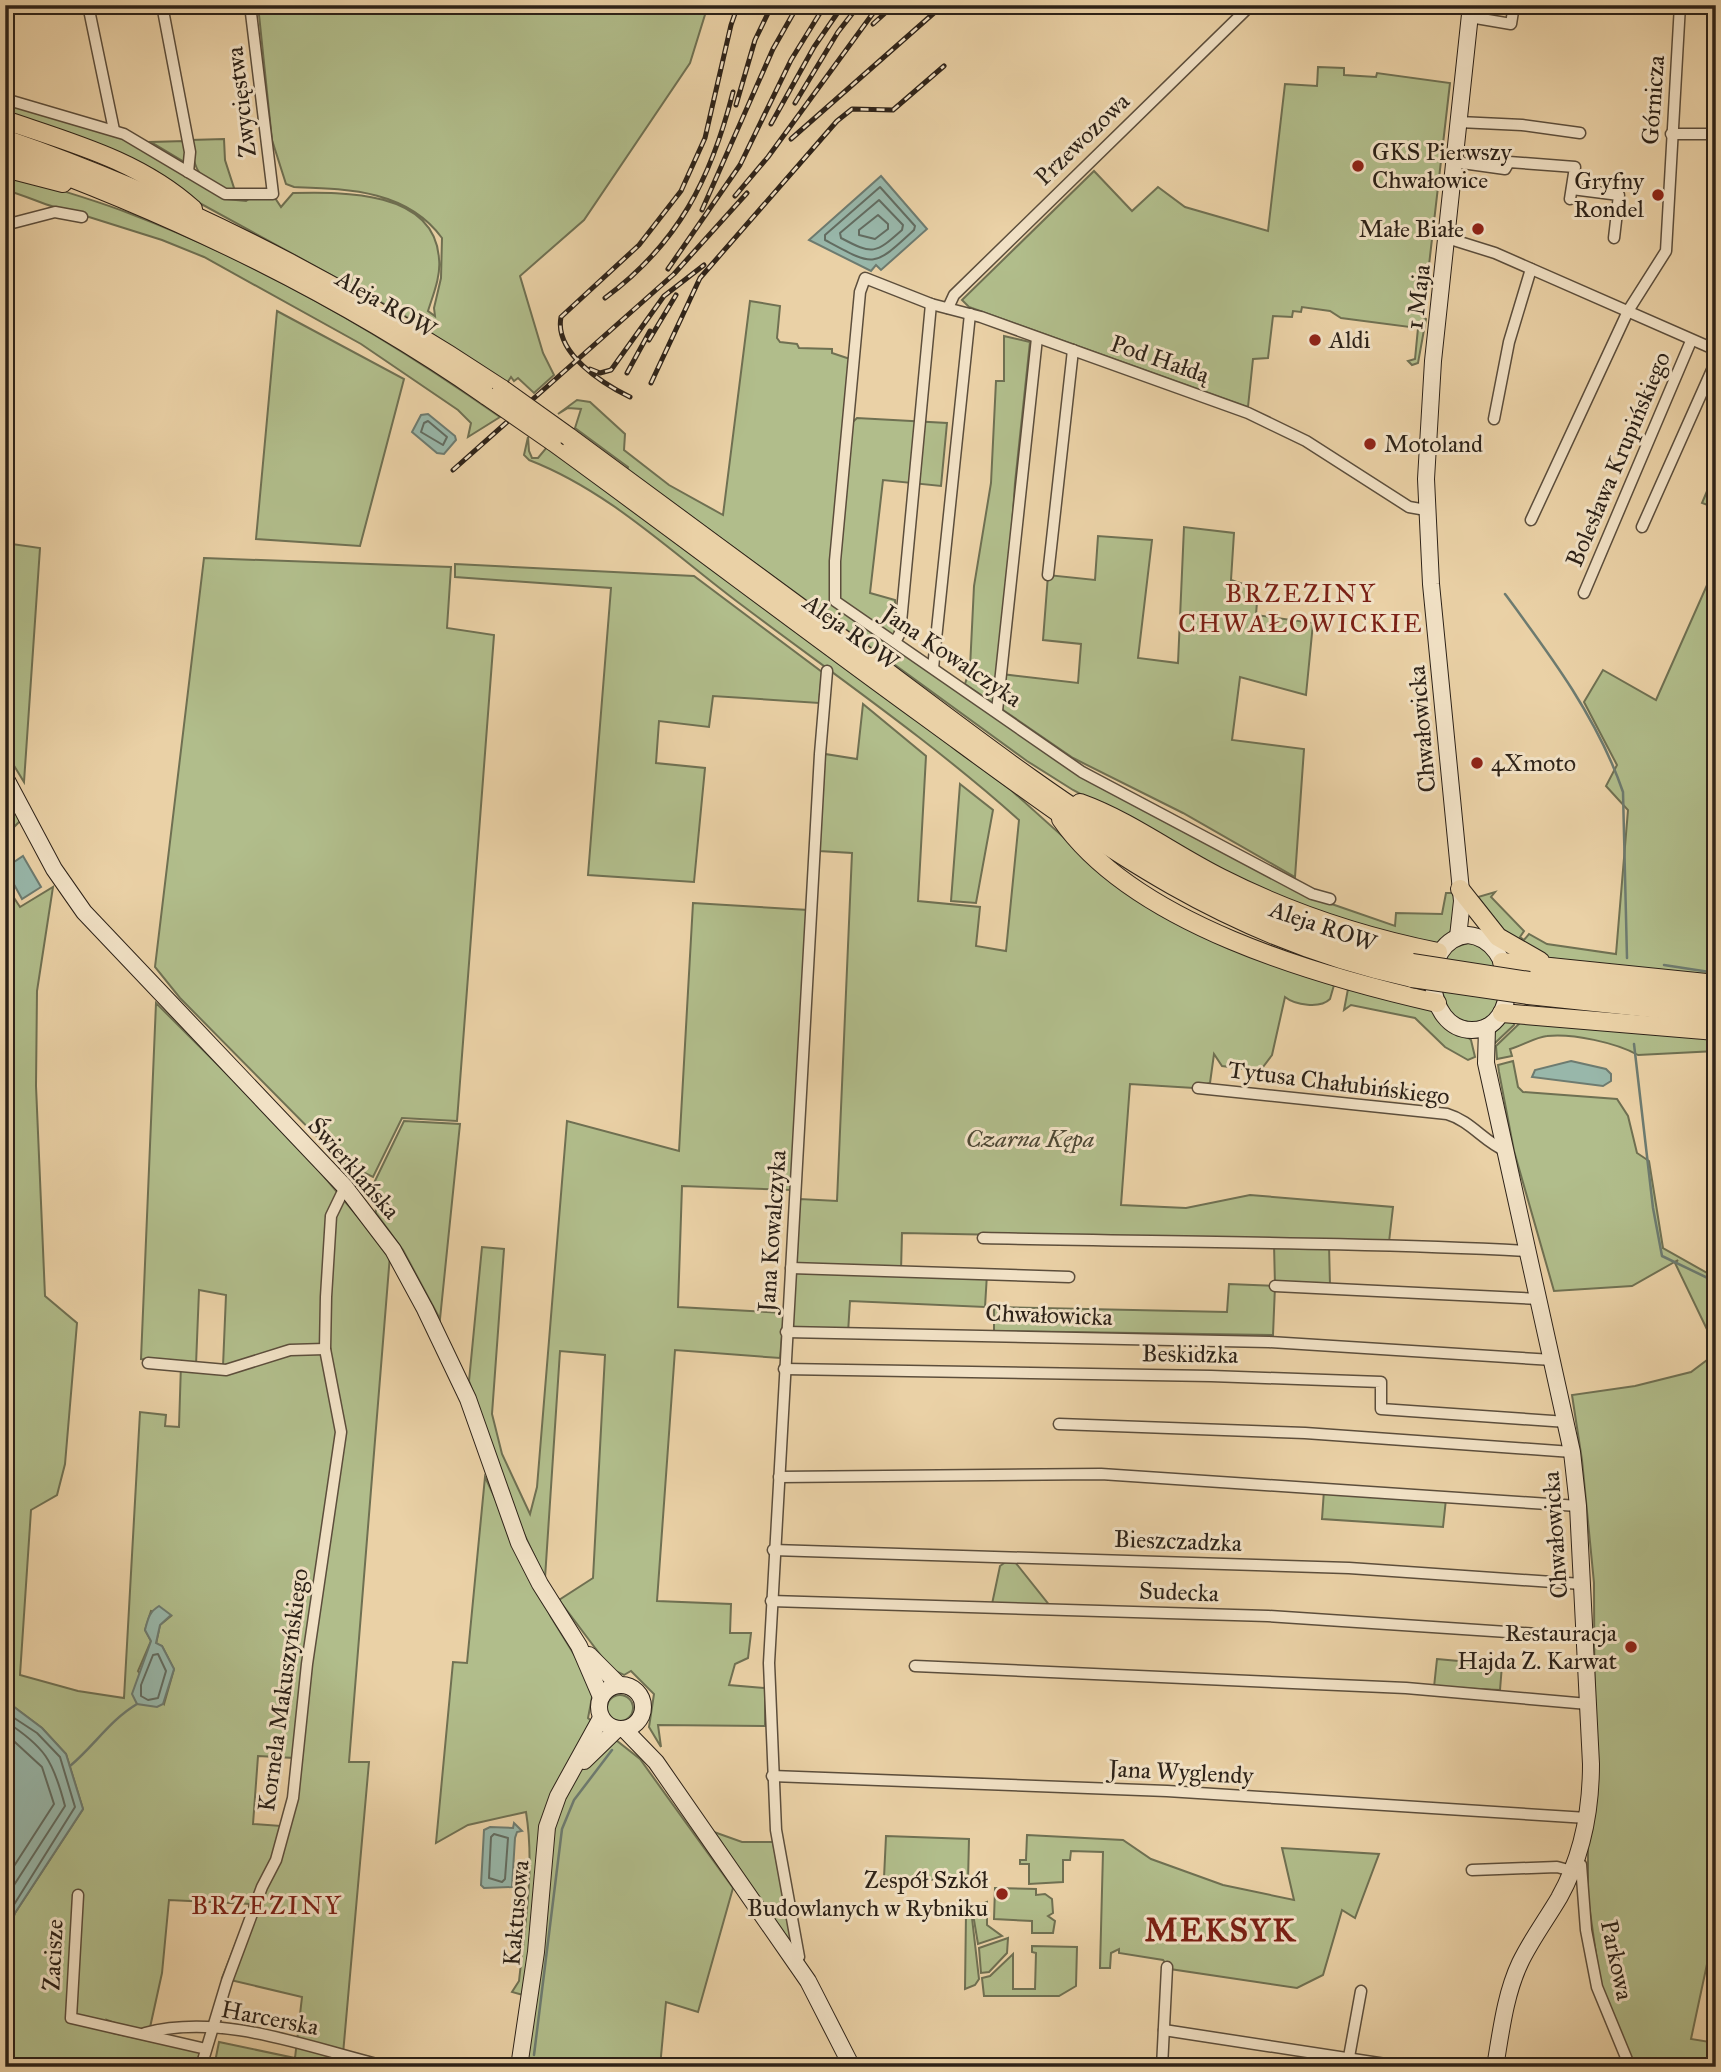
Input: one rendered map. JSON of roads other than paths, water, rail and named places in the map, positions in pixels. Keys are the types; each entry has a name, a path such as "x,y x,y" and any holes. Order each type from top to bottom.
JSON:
{"main road":[{"name":"1 Maja","path":"1426,510 1429,404 1471,11"},
{"path":"5,120 137,169 175,193 206,221"},
{"name":"Aleja ROW","path":"5,139 120,183 206,221 332,285 560,439 1055,801 1225,900 1321,940 1412,971 1716,1015"},
{"name":"Aleja ROW","path":"5,153 116,196 209,237 327,298 495,393"},
{"path":"5,168 116,196"},
{"name":"Chwałowicka","path":"1426,510 1465,936"},
{"name":"Świerklańska","path":"5,777 54,869 84,912 345,1187 382,1234 415,1289 472,1408 519,1543 540,1584 579,1646 601,1697"},
{"path":"1055,801 1102,811 1207,871 1265,899 1364,935 1438,952 1465,936 1490,943 1502,962 1506,990 1502,1013 1487,1027 1469,1030 1450,1023 1437,1003 1434,970 1438,952"},
{"path":"1055,801 1075,840 1109,870 1205,927 1320,974 1437,1003"},
{"path":"1461,895 1498,937 1553,967"},
{"path":"1502,962 1716,984"},
{"name":"Aleja ROW","path":"1529,988 1716,1000"},
{"path":"1502,1013 1716,1031"},
{"name":"Chwałowicka","path":"1487,1027 1486,1063 1572,1452 1578,1506 1591,1776 1587,1818 1574,1867 1519,1964 1508,1998 1495,2067"},
{"name":"Chwałowicka","path":"1469,1030 1486,1063"},
{"name":"Świerklańska","path":"579,1646 619,1685"},
{"path":"656,1762 620,1729 601,1718 599,1705 601,1697 608,1689 619,1685 628,1686 639,1694 643,1707 639,1721 656,1762 794,1962 824,2009 852,2067"},
{"name":"Kaktusowa","path":"519,2067 536,1952 547,1827 558,1796 575,1770 601,1718"},
{"path":"620,1729 639,1721"},
{"name":"Kaktusowa","path":"575,1770 620,1729"}],"street":[{"path":"88,5 114,130"},
{"path":"5,99 114,130 148,146 188,172 190,152 162,5"},
{"name":"Zwycięstwa","path":"188,172 225,194 273,194 250,5"},
{"name":"Przewozowa","path":"948,308 954,295 1251,5"},
{"path":"1471,11 1511,24 1514,5"},
{"name":"Górnicza","path":"1628,312 1667,251 1671,134 1680,5"},
{"path":"1459,122 1522,125 1580,133"},
{"path":"1671,134 1716,134"},
{"path":"1455,162 1505,169 1509,162 1575,167 1571,194 1619,195 1614,238"},
{"path":"5,225 55,212 82,217"},
{"name":"Bolesława Krupińskiego","path":"1447,238 1531,268 1716,350"},
{"path":"1494,418 1509,342 1531,268"},
{"name":"Pod Hałdą","path":"865,278 931,304 970,314 1260,418 1329,454 1409,507 1426,510"},
{"name":"Jana Kowalczyka","path":"865,278 860,292 833,590 835,601 1098,781 1312,894 1331,899"},
{"path":"895,642 900,633 931,304"},
{"name":"Bolesława Krupińskiego","path":"1531,520 1628,312"},
{"path":"933,668 970,314"},
{"path":"997,711 1037,338"},
{"name":"Bolesława Krupińskiego","path":"1584,593 1691,341"},
{"path":"1048,575 1073,350"},
{"name":"Bolesława Krupińskiego","path":"1643,527 1716,360"},
{"name":"Jana Kowalczyka","path":"794,1962 799,1957 778,1845 772,1776 771,1601 820,742 827,671"},
{"name":"Tytusa Chałubińskiego","path":"1198,1088 1447,1114 1471,1126 1493,1146 1506,1151"},
{"name":"Kornela Makuszyńskiego","path":"201,2067 212,2027 262,1887 276,1860 293,1798 309,1651 341,1432 325,1349 331,1216 345,1187"},
{"path":"983,1238 1260,1244 1356,1243 1528,1251"},
{"path":"791,1268 1069,1277"},
{"path":"1275,1286 1539,1299"},
{"name":"Jana Kowalczyka","path":"786,1332 964,1336"},
{"name":"Chwałowicka","path":"964,1336 1327,1344 1553,1360"},
{"path":"148,1363 226,1370 293,1349 325,1349"},
{"name":"Beskidzka","path":"784,1369 1211,1376 1381,1382 1381,1409 1567,1422"},
{"path":"1059,1424 1305,1433 1572,1452"},
{"path":"779,1477 1101,1474 1578,1506"},
{"name":"Bieszczadzka","path":"773,1550 1349,1568 1582,1584"},
{"name":"Sudecka","path":"771,1601 1268,1616 1584,1637"},
{"path":"915,1666 1406,1688 1588,1704"},
{"name":"Jana Wyglendy","path":"772,1776 1167,1791 1587,1818"},
{"name":"Parkowa","path":"1574,1867 1581,1865 1586,1930 1597,1987 1630,2067"},
{"path":"1472,1870 1574,1867"},
{"name":"Zacisze","path":"71,2018 78,1895"},
{"path":"1162,2067 1167,1967"},
{"path":"1344,2060 1361,1991"},
{"name":"Harcerska","path":"71,2018 206,2049"},
{"name":"Harcerska","path":"142,2034 174,2027 212,2027 278,2038 389,2067"},
{"path":"1164,2030 1344,2060 1405,2067"}],"water":[{"path":"881,176 927,229 881,270 876,265 871,271 809,240"},
{"path":"428,414 455,436 456,440 444,454 437,453 412,432 421,415"},
{"path":"23,856 41,887 22,899 5,868"},
{"path":"1571,1061 1606,1069 1611,1074 1611,1081 1603,1086 1532,1077 1535,1070"},
{"path":"159,1606 171,1615 160,1625 156,1643 162,1646 174,1669 163,1704 157,1707 137,1704 132,1694 151,1641 145,1630 147,1622 151,1613"},
{"path":"10,1704 42,1728 66,1754 83,1809 15,1913 5,1941 5,1706"},
{"path":"514,1823 522,1831 517,1832 515,1838 512,1887 484,1888 481,1885 484,1830 490,1827 513,1828"}],"waterway":[{"path":"1505,594 1587,714 1613,765 1623,792 1627,958"},
{"path":"1664,965 1716,973"},
{"path":"1634,1044 1653,1208 1662,1256 1716,1282"},
{"path":"70,1766 127,1710 137,1704"},
{"path":"534,2055 562,1829 574,1800 612,1750"}],"railway":[{"path":"630,397 594,375 573,355 565,343 561,317 639,245 681,191 705,138 738,5"},
{"path":"736,105 755,40 772,5"},
{"path":"702,210 773,49 798,5"},
{"path":"668,269 740,165 791,60 825,5"},
{"path":"771,124 814,47 843,5"},
{"path":"795,103 838,32 859,5"},
{"path":"735,196 768,157 879,5"},
{"path":"873,24 894,5"},
{"path":"791,139 943,5"},
{"path":"651,383 700,278 837,121 852,109 893,110 944,66"},
{"path":"605,298 653,255 688,207 714,153 733,92"},
{"path":"453,470 674,274 747,193"},
{"path":"590,369 600,373 611,370 664,296 704,265"},
{"path":"649,340 676,295"},
{"path":"627,373 650,331"}],"place":[{"name":"GKS Pierwszy Chwałowice","path":"1358,166"},
{"name":"Gryfny Rondel","path":"1658,195"},
{"name":"Małe Białe","path":"1478,229"},
{"name":"Aldi","path":"1315,340"},
{"name":"Motoland","path":"1370,444"},
{"name":"4Xmoto","path":"1477,763"},
{"name":"Restauracja Hajda Z. Karwat","path":"1631,1647"},
{"name":"Zespół Szkół Budowlanych w Rybniku","path":"1002,1894"}],"district":[{"name":"BRZEZINY CHWAŁOWICKIE","path":"1301,608"},
{"name":"BRZEZINY","path":"267,1905"},
{"name":"MEKSYK","path":"1221,1930"}],"park label":[{"name":"Czarna Kępa","path":"1030,1139"}]}
